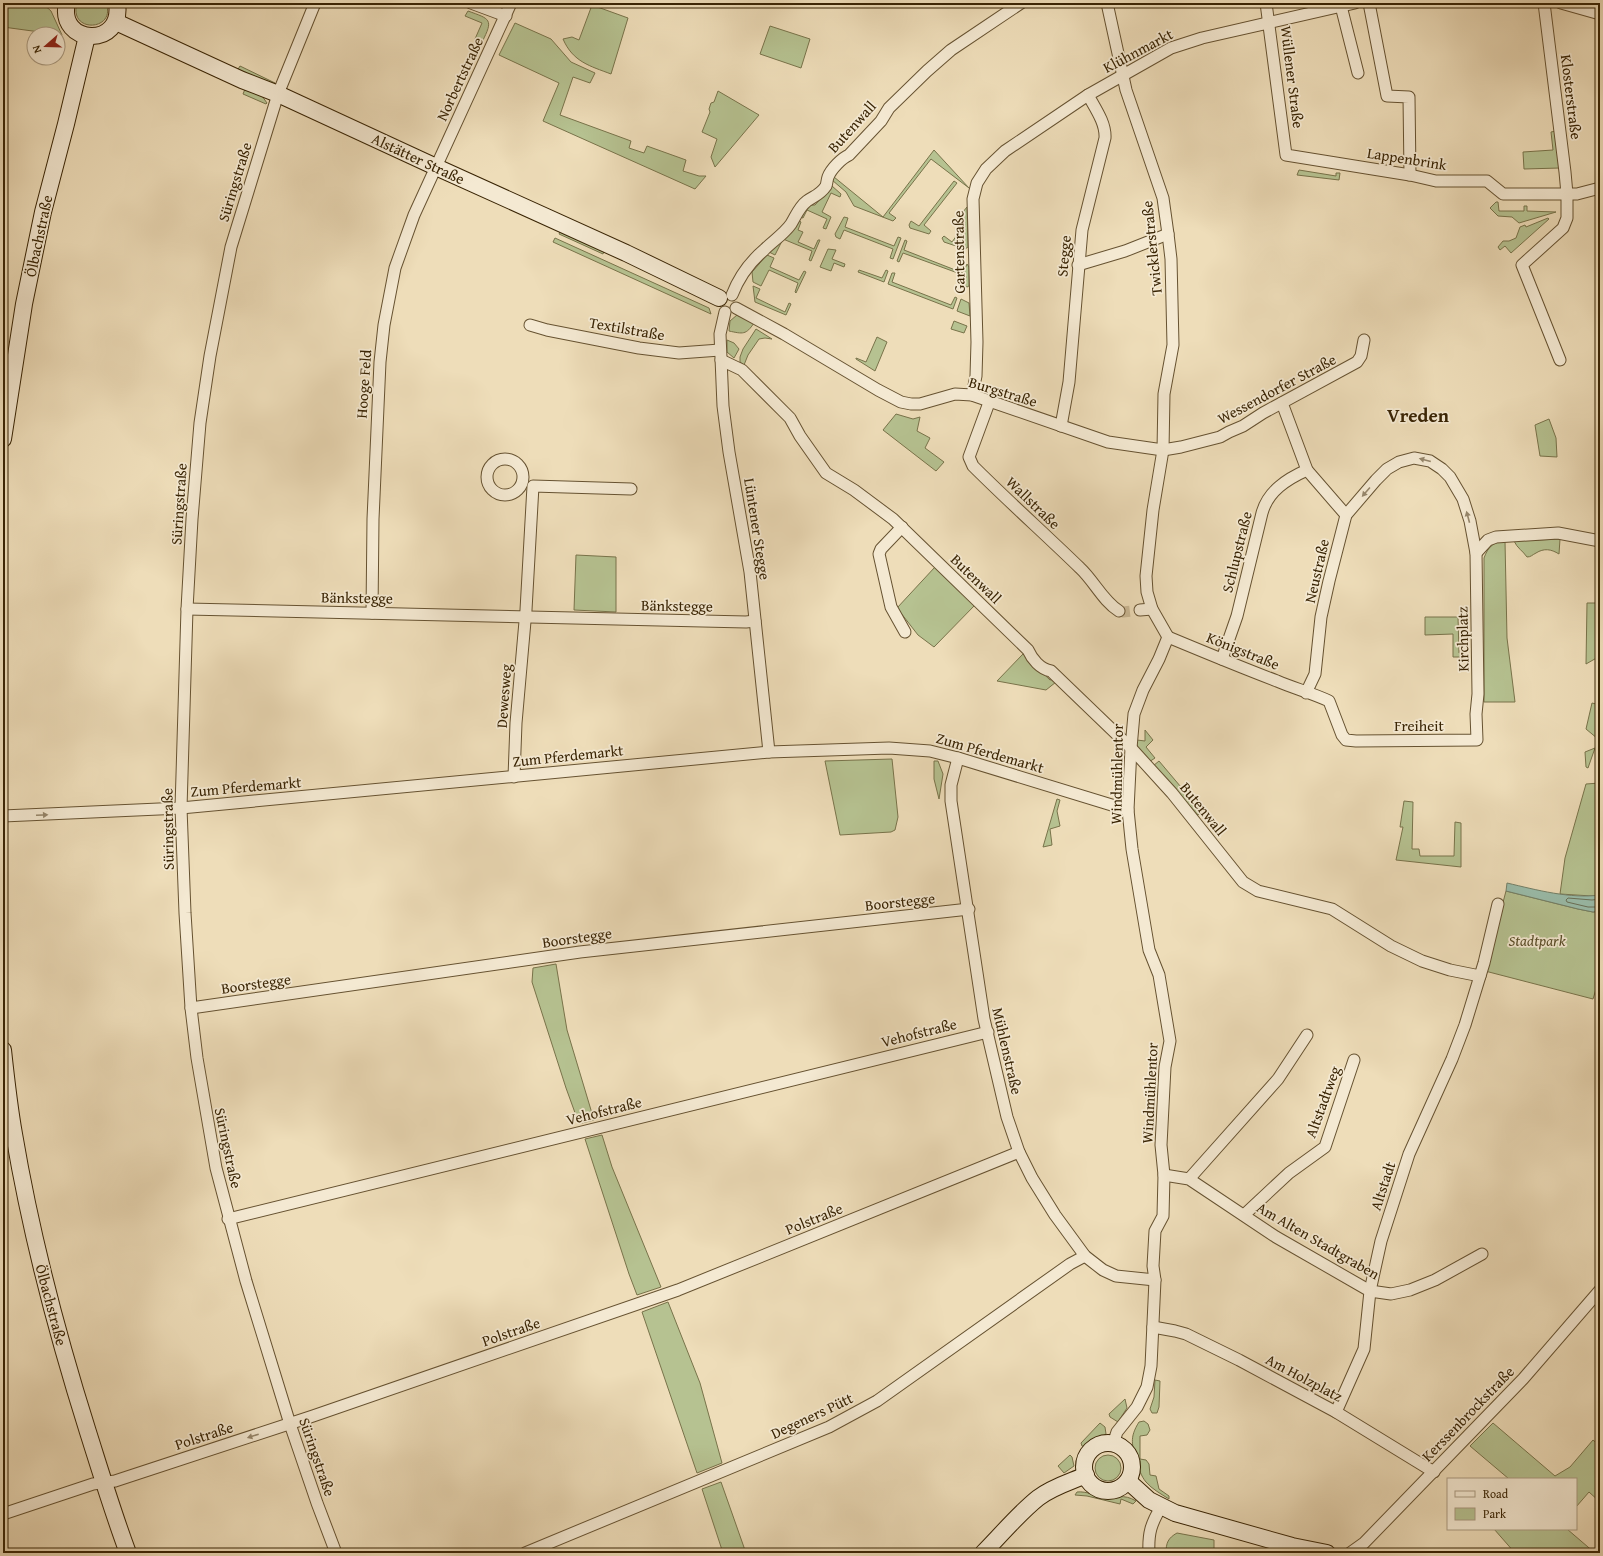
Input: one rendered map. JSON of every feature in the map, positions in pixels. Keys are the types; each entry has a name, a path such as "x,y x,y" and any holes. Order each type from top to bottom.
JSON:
{"street":[{"path":"67,3 66,13 68,21 76,31 87,36 102,35 108,31 116,22 118,10 117,3"},
{"name":"Süringstraße","path":"315,3 278,94 231,247 210,356 200,423 192,518 187,609 181,808 185,913 191,1008 205,1111 216,1168 228,1219 290,1424 316,1503 336,1553"},
{"path":"471,3 506,16"},
{"name":"Norbertstraße","path":"436,167 511,3"},
{"name":"Butenwall","path":"726,302 744,272 763,250 776,240 792,223 795,215 807,201 816,197 826,185 828,175 881,121 889,108 951,50 1021,3"},
{"name":"Twicklerstraße","path":"1107,3 1131,108 1163,198 1171,259 1173,345 1164,394 1163,450 1155,497 1146,576 1147,592 1152,609 1168,637"},
{"name":"Wüllener Straße","path":"1266,3 1270,23 1286,155"},
{"name":"Klühnmarkt","path":"1031,133 1088,95 1171,48 1202,38 1355,3"},
{"path":"1369,3 1387,96 1409,97 1410,175"},
{"name":"Klosterstraße","path":"1544,3 1565,172 1567,218 1563,228 1522,265 1560,360"},
{"path":"1561,3 1600,14"},
{"path":"1341,6 1358,73"},
{"name":"Alstätter Straße","path":"116,22 242,80 278,94 626,253 726,302"},
{"name":"Ölbachstraße","path":"3,439 24,304 43,212 87,36"},
{"name":"Stegge","path":"1061,426 1069,382 1078,265 1083,223 1106,132 1088,95"},
{"name":"Gartenstraße","path":"972,395 976,376 977,342 974,193 977,183 986,169 1005,150 1031,133"},
{"name":"Lappenbrink","path":"1286,155 1410,175 1436,181 1487,181 1503,194 1576,194 1600,188"},
{"name":"Hooge Feld","path":"372,613 377,421 384,325 395,268 414,215 436,167"},
{"path":"1078,265 1125,251 1168,234"},
{"name":"Burgstraße","path":"726,302 731,312 736,308 784,334 878,390 902,402 920,404 955,394 972,395 1108,442 1163,450"},
{"name":"Lüntener Stegge","path":"726,302 720,334 723,406 729,452 750,572 769,752"},
{"name":"Textilstraße","path":"530,325 547,330 639,348 679,353 720,355"},
{"name":"Wessendorfer Straße","path":"1163,450 1181,447 1220,436 1243,426 1263,413 1357,362 1361,356 1364,340"},
{"name":"Butenwall","path":"720,355 742,370 790,418 800,436 826,472 866,499 902,527 1028,650 1031,656 1044,670 1050,671 1131,748 1172,793 1243,882 1258,891 1332,909 1391,946 1422,961 1450,970 1480,976"},
{"name":"Wallstraße","path":"990,400 969,457 973,466 1081,570 1119,611"},
{"path":"1282,403 1307,470 1346,515"},
{"name":"Kirchplatz","path":"1387,470 1399,462 1414,458 1430,462 1442,469 1455,483 1463,499 1470,521 1476,553 1478,694 1476,724"},
{"name":"Schlupstraße","path":"1222,659 1237,616 1266,500 1277,488 1307,470"},
{"name":"Neustraße","path":"1306,693 1316,674 1321,617 1346,515 1376,480 1387,470"},
{"path":"521,485 631,489"},
{"path":"526,617 533,486"},
{"path":"902,527 881,549 879,554 891,607 905,632"},
{"path":"1476,553 1488,540 1496,537 1558,533 1600,541"},
{"name":"Bänkstegge","path":"187,609 755,621"},
{"path":"1140,610 1152,609"},
{"name":"Dewesweg","path":"514,777 516,723 526,617"},
{"name":"Königstraße","path":"1168,637 1329,701 1342,735 1346,740"},
{"name":"Windmühlentor","path":"1113,1444 1118,1432 1142,1400 1147,1387 1151,1366 1153,1327 1155,1280 1153,1266 1155,1231 1163,1216 1164,1175 1161,1145 1165,1068 1170,1041 1159,975 1149,950 1132,849 1128,810 1134,714 1143,690 1159,659 1168,637"},
{"name":"Freiheit","path":"1346,740 1477,740 1476,724"},
{"name":"Zum Pferdemarkt","path":"3,816 181,808 769,752 889,748 930,751 958,758 1128,810"},
{"name":"Mühlenstraße","path":"958,758 951,785 951,801 969,909 975,964 984,1019 1007,1117 1019,1152 1032,1178 1055,1215 1084,1256 1103,1270 1116,1276 1155,1280"},
{"path":"1480,976 1498,904"},
{"name":"Boorstegge","path":"191,1008 580,952 969,909"},
{"name":"Altstadt","path":"1336,1412 1364,1349 1370,1291 1382,1241 1409,1154 1452,1059 1465,1025 1480,976"},
{"name":"Vehofstraße","path":"228,1219 988,1032"},
{"path":"1189,1179 1278,1079 1307,1035"},
{"name":"Ölbachstraße","path":"3,1050 14,1132 42,1272 64,1356 128,1553"},
{"name":"Altstadtweg","path":"1244,1215 1289,1173 1325,1147 1354,1060"},
{"name":"Polstraße","path":"3,1514 93,1484 122,1478 290,1424 678,1290 1019,1152"},
{"name":"Am Alten Stadtgraben","path":"1164,1175 1189,1179 1276,1237 1370,1291 1391,1294 1410,1290 1435,1280 1482,1254"},
{"name":"Degeners Pütt","path":"525,1553 803,1439 852,1416 877,1401 1070,1264 1084,1256"},
{"name":"Kerssenbrockstraße","path":"1350,1553 1364,1543 1434,1472 1523,1378 1600,1290"},
{"name":"Am Holzplatz","path":"1153,1327 1175,1330 1186,1334 1239,1360 1336,1412 1434,1472"},
{"path":"1106,1443 1113,1444 1125,1450 1132,1462 1131,1475 1128,1481 1121,1487 1114,1491 1105,1491 1090,1483 1084,1468 1085,1461 1093,1449 1106,1443"},
{"path":"983,1553 1039,1497 1052,1489 1086,1475"},
{"path":"1128,1481 1149,1500 1161,1507 1191,1518 1292,1546 1327,1553"},
{"path":"1149,1553 1148,1537 1150,1528 1161,1507"}],"green space":[{"path":"3,3 42,3 51,11 58,26 26,26 26,30 3,27"},
{"path":"77,3 106,3 108,12 105,19 99,23 92,25 85,24 79,20 76,13"},
{"path":"592,5 628,18 611,74 589,65 577,58 567,47 563,39 572,37 579,40"},
{"path":"468,11 485,18 488,21 488,29 482,42 475,39 482,23 465,16"},
{"path":"515,23 551,39 571,62 595,73 590,83 573,77 560,115 631,141 629,148 644,153 647,146 686,160 683,171 699,176 706,176 695,189 543,121 559,83 499,55"},
{"path":"770,26 810,39 801,68 760,54"},
{"path":"240,66 275,83 273,84 237,71"},
{"path":"245,89 262,96 267,103 266,104 243,94"},
{"path":"718,91 759,115 715,167 711,157 717,139 702,132 710,112 709,109 711,103 714,102"},
{"path":"1556,131 1560,168 1524,169 1523,152 1553,150 1551,132"},
{"path":"934,150 969,188 931,159 889,213 896,218 893,221 854,206 846,192 832,180 834,177 883,217"},
{"path":"1299,170 1336,176 1336,173 1340,173 1339,180 1297,175"},
{"path":"954,181 957,183 924,225 931,231 929,234 910,228 909,225 911,221 919,226"},
{"path":"832,186 841,194 840,197 831,193 822,212 831,217 826,229 823,228 827,219 807,210 803,218 800,217 811,205 815,205"},
{"path":"1498,202 1499,211 1524,211 1524,206 1527,206 1527,211 1556,212 1519,223 1512,217 1498,216 1490,208"},
{"path":"967,207 968,247 965,249 944,242 942,238 944,236 952,242 965,224 958,218"},
{"path":"844,217 848,218 845,227 894,246 898,237 901,238 893,259 890,258 893,249 844,230 840,239 836,237 835,234"},
{"path":"1548,218 1549,219 1511,253 1505,246 1500,250 1498,247 1503,241 1509,241 1516,238 1520,227 1525,225 1526,227"},
{"path":"798,220 801,222 798,230 803,232 798,242 814,249 818,240 820,240 811,261 809,260 812,251 783,239 775,255 769,252"},
{"path":"560,232 604,251 603,254 559,234"},
{"path":"555,238 709,308 711,314 553,242"},
{"path":"905,240 907,241 904,250 963,273 967,264 969,267 969,286 964,286 966,276 903,253 899,262 897,261"},
{"path":"828,249 836,250 832,259 845,264 844,267 834,263 831,271 820,267"},
{"path":"767,255 774,258 770,267 799,280 804,271 806,272 796,293 798,283 769,270 761,286 753,282 752,272"},
{"path":"859,270 882,278 886,270 888,271 884,282 858,272"},
{"path":"892,273 895,273 892,282 951,305 955,297 957,298 953,309 888,284"},
{"path":"753,286 760,289 756,298 785,312 789,303 791,304 786,315 755,302"},
{"path":"961,299 969,303 970,316 957,311"},
{"path":"737,315 754,323 749,330 744,333 729,331 730,321"},
{"path":"954,321 967,326 964,333 951,329"},
{"path":"756,329 772,339 759,339 748,355 744,365 740,362 740,357 743,349"},
{"path":"877,337 887,342 875,371 856,358 866,362"},
{"path":"727,340 734,343 739,349 734,358 727,352"},
{"path":"896,414 913,419 920,417 917,431 930,438 925,448 944,462 936,471 883,430"},
{"path":"1549,419 1556,438 1557,457 1540,456 1535,425"},
{"path":"1560,539 1559,554 1550,550 1545,550 1539,551 1527,557 1514,541"},
{"path":"1505,541 1507,638 1515,702 1484,702 1484,558 1487,551 1494,544"},
{"path":"576,555 616,557 616,612 574,610"},
{"path":"935,567 975,605 934,647 918,635 897,608"},
{"path":"1587,603 1600,603 1600,656 1586,664"},
{"path":"1425,617 1458,617 1459,653 1461,653 1461,657 1453,657 1453,634 1425,635"},
{"path":"1023,654 1050,680 1054,679 1056,682 1046,690 997,681"},
{"path":"1592,703 1600,705 1600,731 1598,739 1586,729"},
{"path":"1145,730 1153,740 1146,747 1155,758 1149,762 1135,746 1137,740 1145,741"},
{"path":"1595,748 1588,768 1586,767 1585,752"},
{"path":"892,759 898,817 895,830 891,832 840,835 825,761"},
{"path":"934,761 938,761 943,774 939,799 934,779"},
{"path":"1159,761 1202,812 1198,815 1153,766"},
{"path":"1600,783 1600,895 1560,894 1565,858 1586,784"},
{"path":"1057,799 1060,800 1057,811 1060,826 1050,829 1052,845 1043,847"},
{"path":"1404,801 1413,802 1412,849 1419,849 1420,856 1454,856 1455,822 1461,823 1461,867 1396,860 1403,827 1400,827"},
{"name":"Stadtpark","path":"1506,891 1578,909 1593,912 1600,911 1600,976 1593,999 1485,971"},
{"path":"556,964 567,1030 594,1120 582,1123 578,1121 566,1088 532,982 533,968"},
{"path":"602,1135 612,1167 661,1287 637,1295 585,1139"},
{"path":"668,1302 700,1383 722,1463 697,1473 642,1312"},
{"path":"1155,1380 1160,1381 1159,1407 1157,1413 1152,1413 1150,1409 1154,1397"},
{"path":"1125,1399 1127,1408 1118,1422 1110,1417 1109,1414"},
{"path":"1144,1421 1148,1424 1150,1430 1147,1435 1140,1436 1140,1459 1146,1460 1149,1464 1150,1475 1156,1476 1159,1489 1169,1496 1169,1499 1148,1485 1139,1467 1132,1442 1139,1422"},
{"path":"1100,1423 1105,1427 1106,1434 1087,1447 1082,1446 1081,1443"},
{"path":"1493,1423 1555,1476 1570,1467 1593,1440 1600,1446 1600,1502 1589,1492 1577,1506 1577,1478 1508,1478 1470,1446"},
{"path":"1070,1455 1074,1466 1064,1473 1058,1466"},
{"path":"1108,1455 1117,1459 1121,1468 1117,1477 1108,1481 1099,1477 1095,1468 1099,1459"},
{"path":"721,1482 746,1553 723,1553 702,1489"},
{"path":"1077,1492 1084,1492 1105,1497 1127,1497 1136,1501 1133,1504 1121,1499 1120,1504 1087,1496 1075,1495"},
{"path":"1495,1530 1568,1530 1595,1553 1515,1553"},
{"path":"1177,1533 1214,1540 1214,1552 1166,1553 1168,1541"}],"water":[{"path":"1507,883 1565,895 1600,895 1600,911 1593,912 1578,909 1506,891"}],"tunnel":[{"path":"1119,611 1140,610"}],"district":[{"name":"Vreden","path":"1418,415"}]}
